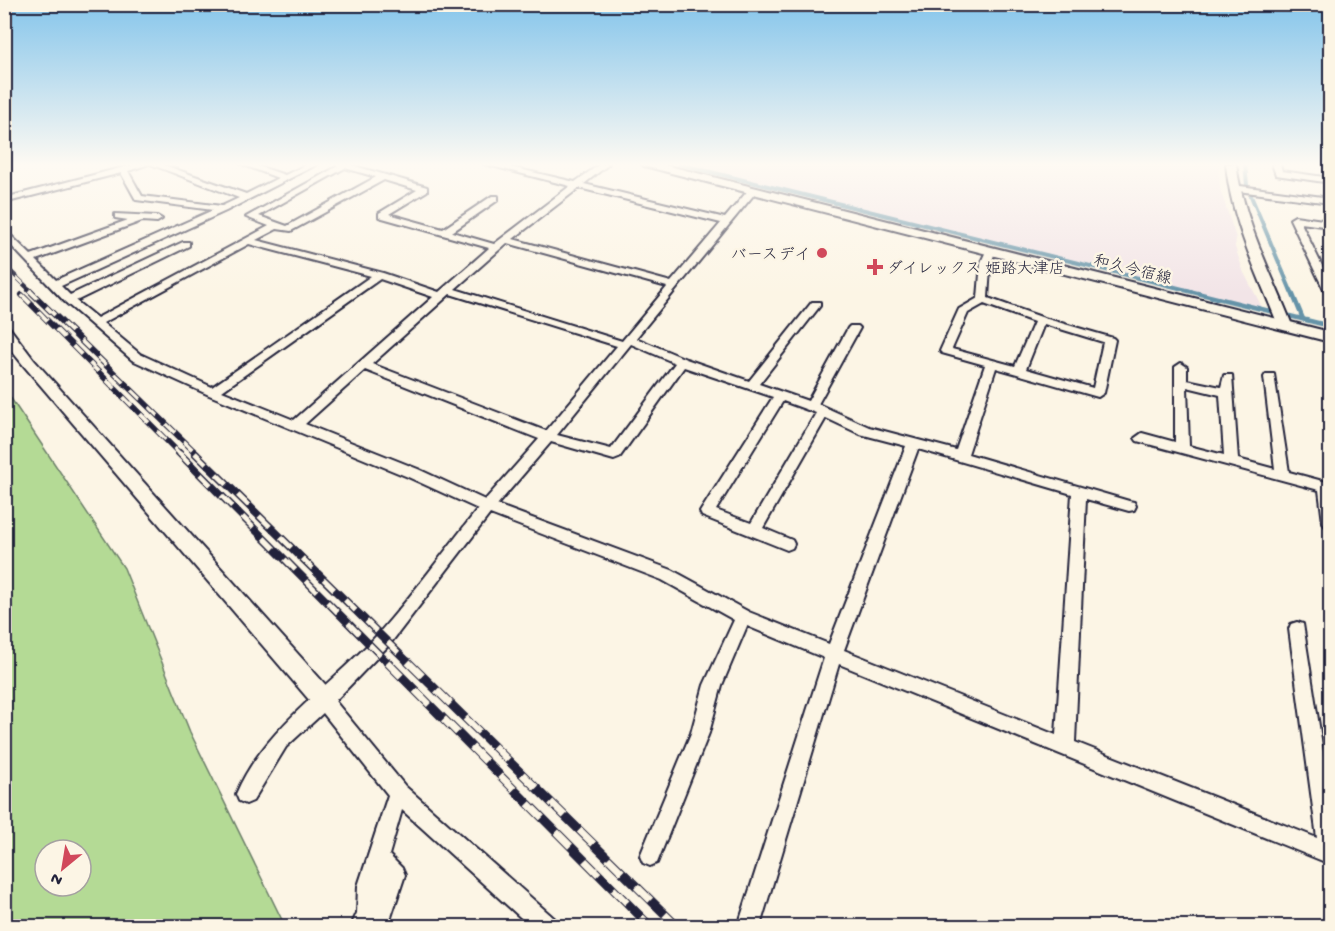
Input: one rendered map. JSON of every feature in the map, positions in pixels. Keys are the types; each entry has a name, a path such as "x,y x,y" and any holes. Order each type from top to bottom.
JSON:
{"main road":[{"name":"和久今宿線","path":"821,207 1330,336"}],"street":[{"path":"211,207 223,209"},
{"path":"56,284 226,207"},
{"path":"268,207 251,217 288,229 327,207"},
{"path":"394,207 382,215 496,247"},
{"path":"445,232 481,207"},
{"path":"295,426 496,247 546,207"},
{"path":"669,207 726,221"},
{"path":"246,794 279,741 324,700 384,639 487,507 549,437 738,207"},
{"path":"1239,207 1252,248 1285,325"},
{"path":"118,216 158,219"},
{"path":"29,260 141,218"},
{"path":"1330,224 1295,219 1330,292"},
{"path":"95,323 277,225"},
{"path":"4,232 69,300 136,357 213,392 413,473 487,507 667,575 743,617 1330,854"},
{"path":"506,240 673,286"},
{"path":"248,241 627,342 780,395 866,431 914,442 960,458 1129,506"},
{"path":"69,300 186,244"},
{"path":"983,300 986,282 984,260 990,251"},
{"path":"213,392 379,275"},
{"path":"983,300 1040,320 1109,340 1098,393 946,351 963,310 983,300"},
{"path":"752,385 816,304"},
{"path":"1019,372 1040,320"},
{"path":"754,531 817,409 854,328"},
{"path":"4,330 29,363 324,700 398,793 546,927"},
{"path":"364,365 549,437 614,455 682,362"},
{"path":"960,458 991,365"},
{"path":"1181,367 1182,448"},
{"path":"1270,377 1283,475"},
{"path":"1228,378 1226,392 1231,461"},
{"path":"1181,382 1226,392"},
{"path":"780,395 707,512 787,544"},
{"path":"1142,438 1328,487 1330,522"},
{"path":"749,927 834,654 914,442"},
{"path":"1065,747 1079,491"},
{"path":"650,856 700,734 712,685 743,617"},
{"path":"1297,629 1330,854"},
{"path":"362,927 368,915 369,886 398,793"},
{"path":"377,858 395,875 378,927"}],"shaded area":[{"path":"848,207 1226,207 1236,238 1235,247 1244,273 1262,307 1253,308"}],"green space":[{"path":"4,388 124,568 190,732 285,926 5,926"}],"waterway":[{"path":"854,207 1191,291"},
{"path":"1256,207 1291,291"},
{"path":"1185,290 1330,326"},
{"path":"1291,290 1303,319"}],"railway":[{"path":"4,265 31,291"},
{"path":"29,290 197,454"},
{"path":"22,295 180,454"},
{"path":"179,453 388,663"},
{"path":"195,453 409,663"},
{"path":"387,662 650,926"},
{"path":"408,662 677,926"}],"place":[{"name":"バースデイ","path":"822,253"},
{"name":"ダイレックス 姫路大津店","path":"875,267"}]}
